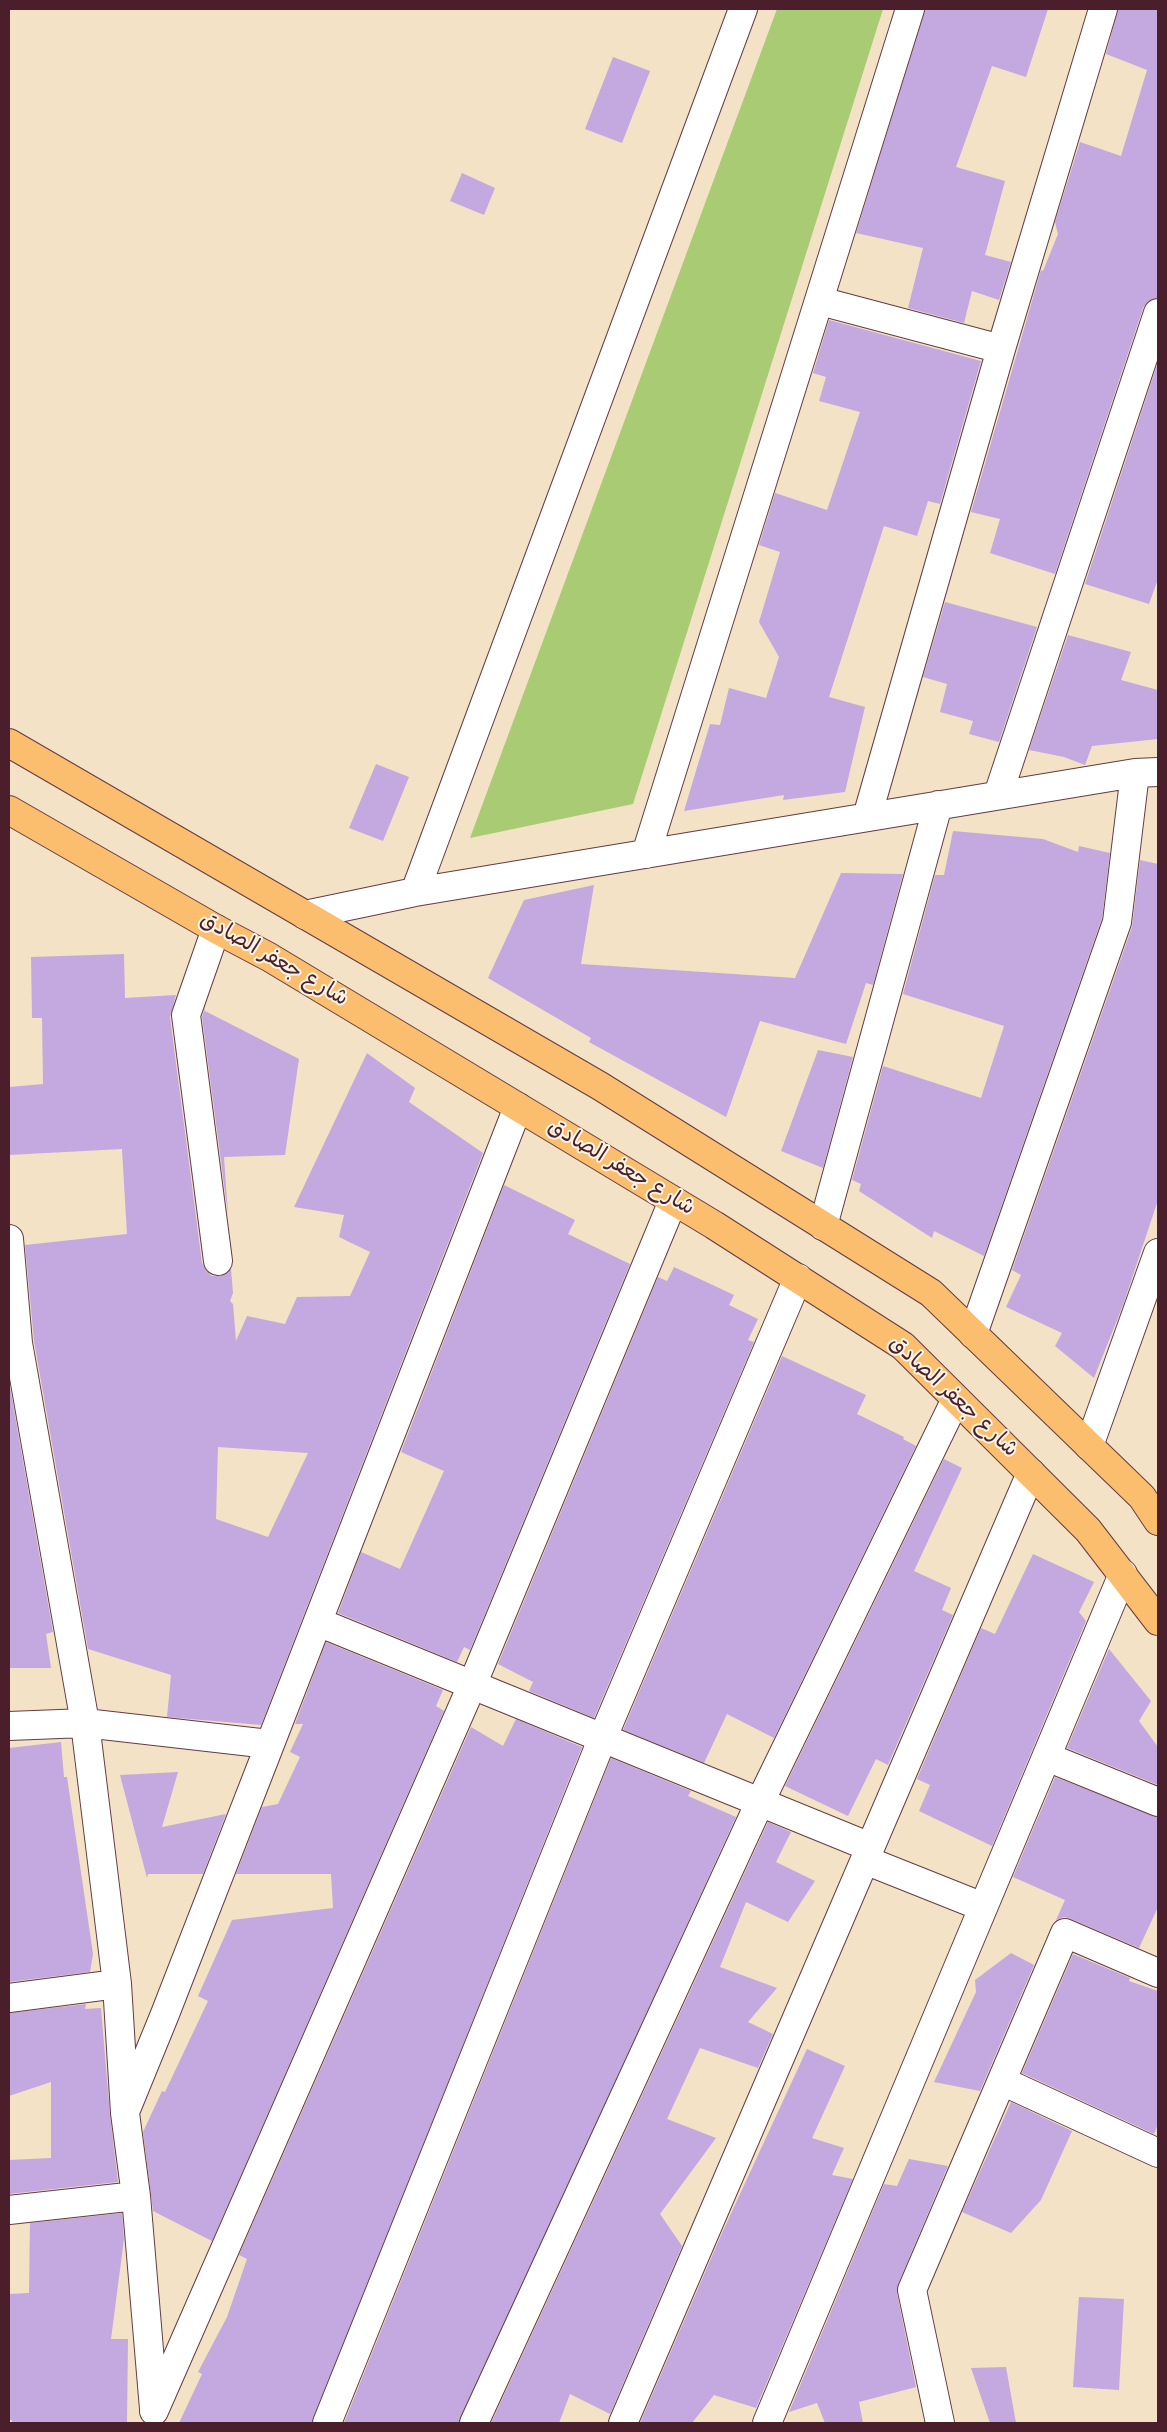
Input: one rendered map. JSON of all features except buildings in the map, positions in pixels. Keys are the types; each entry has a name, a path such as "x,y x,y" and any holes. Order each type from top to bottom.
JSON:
{"main road":[{"path":"9,743 600,1086 930,1293 1142,1497 1158,1521"},
{"name":"شارع جعفر الصادق","path":"9,810 216,929 269,957 674,1201 903,1346 1088,1530 1158,1621"}],"street":[{"path":"415,892 743,9"},
{"path":"646,854 910,9"},
{"path":"867,817 1002,349 1103,9"},
{"path":"820,301 1002,349"},
{"path":"998,795 1158,313"},
{"path":"305,915 415,892 1147,772 1116,922 973,1334"},
{"path":"823,1226 938,805"},
{"path":"216,929 186,1015 218,1261"},
{"path":"125,2113 166,2014 269,1744 518,1107"},
{"path":"154,2417 473,1684 674,1201"},
{"path":"9,1239 18,1343 85,1723 117,1984 125,2113 136,2196 154,2417"},
{"path":"1089,1446 1158,1253"},
{"path":"327,2423 602,1737 798,1278"},
{"path":"474,2423 760,1802 956,1399"},
{"path":"624,2423 1030,1473"},
{"path":"768,2422 1123,1574"},
{"path":"318,1622 760,1802 983,1907"},
{"path":"9,1726 85,1723 269,1744"},
{"path":"1047,1757 1158,1802"},
{"path":"940,2423 912,2290 1065,1933 1158,1973"},
{"path":"9,1998 117,1984"},
{"path":"1002,2081 1158,2153"},
{"path":"9,2210 136,2196"}],"green space":[{"path":"777,9 883,9 633,804 470,838"}]}
